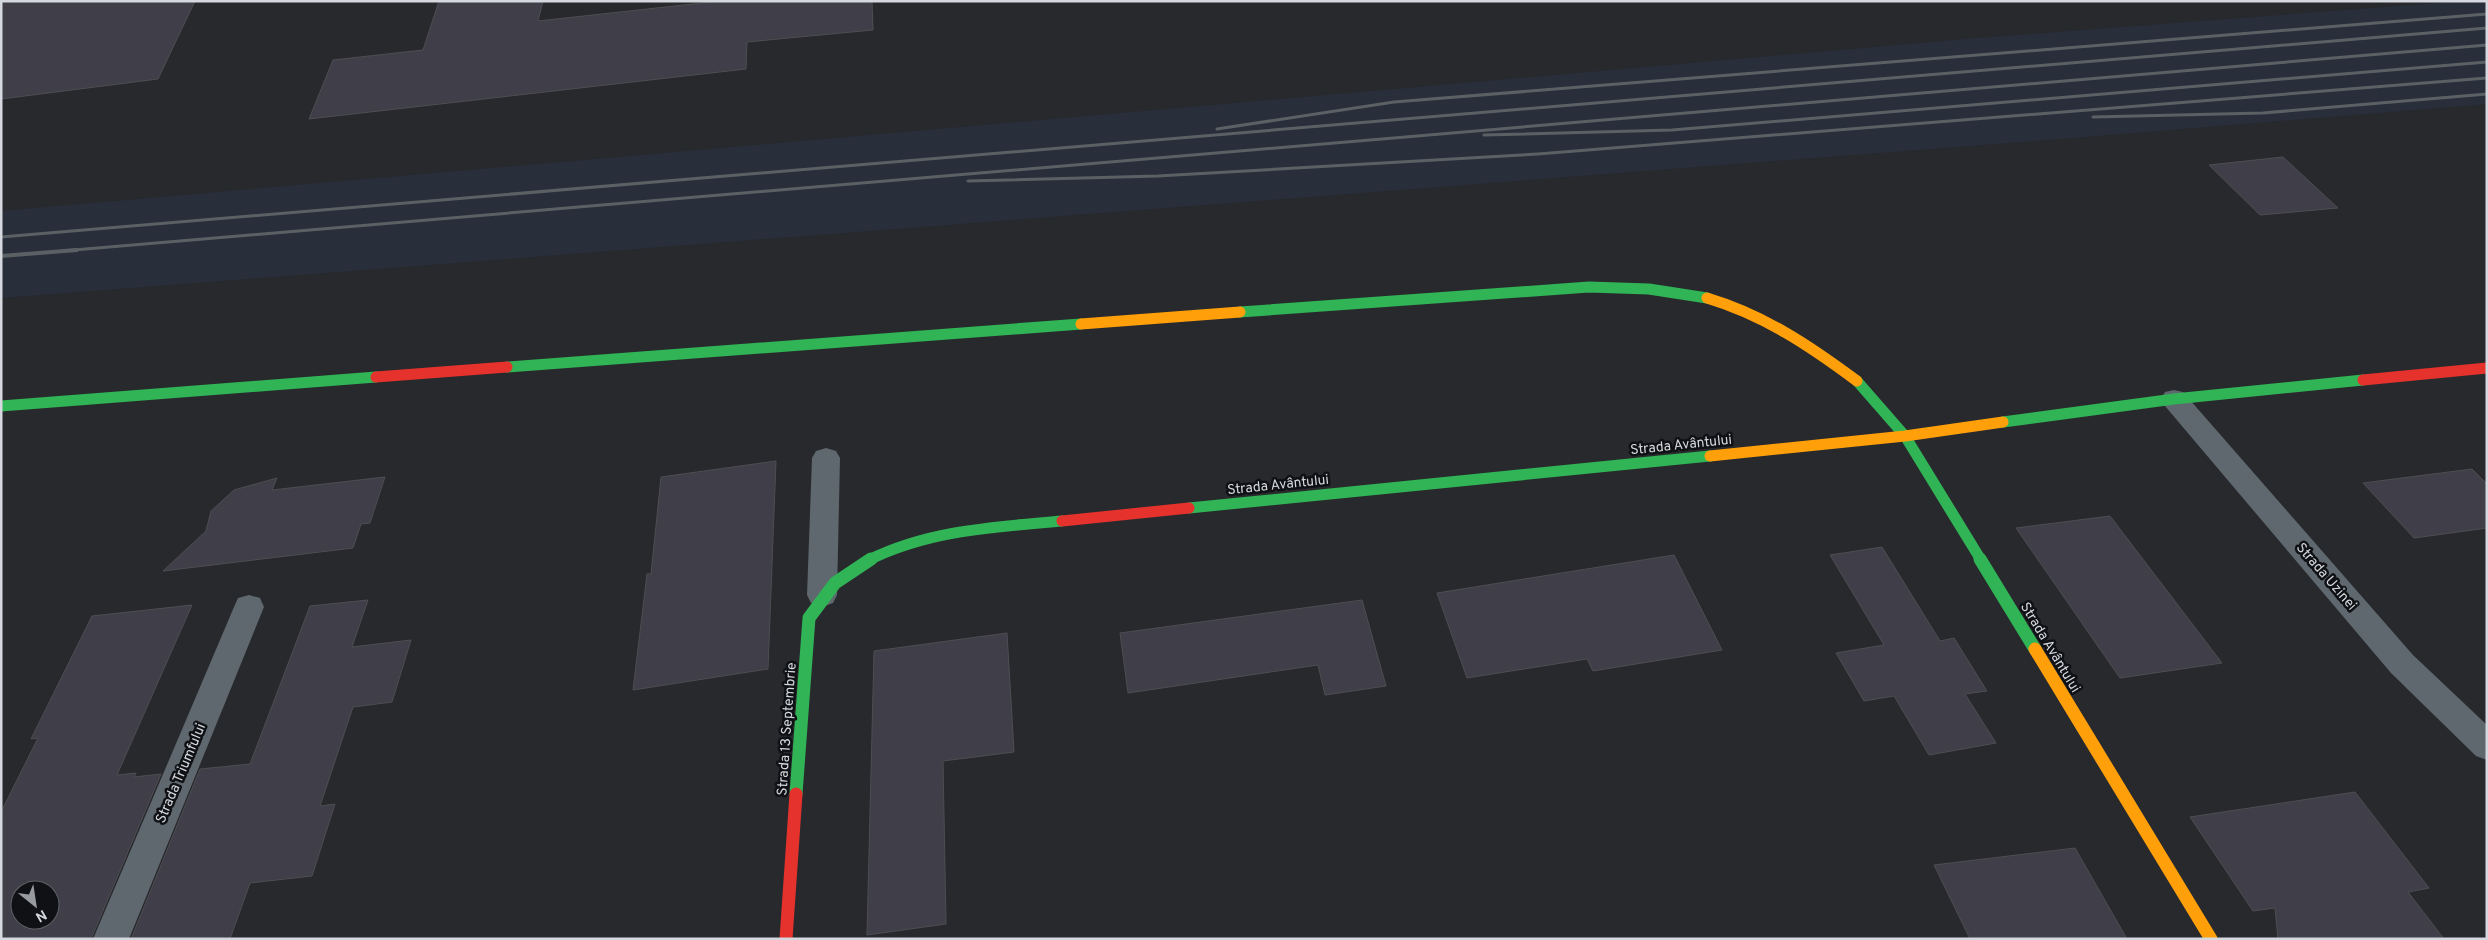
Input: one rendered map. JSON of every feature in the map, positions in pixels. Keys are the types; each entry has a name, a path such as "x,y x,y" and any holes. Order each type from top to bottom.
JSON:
{"main road":[{"path":"1,406 1526,290 1609,286 1678,291 1727,303 1798,337 1860,383 1905,436 2174,399 2487,368"},
{"name":"Strada Avântului","path":"878,554 912,540 960,531 1905,436 2211,939"},
{"name":"Strada 13 Septembrie","path":"786,939 809,618 822,596 846,572 878,554"}],"street":[{"name":"Strada Uzinei","path":"2174,399 2402,664 2487,746"},
{"path":"822,596 826,458"},
{"name":"Strada Triumfului","path":"110,939 249,607"}],"shaded area":[{"path":"2465,1 2487,1 2487,104 2072,138 1,298 1,211 1978,38"}],"building":[{"path":"1,1 195,1 158,79 1,99"},
{"path":"439,1 543,1 538,21 720,1 872,1 873,30 747,42 746,69 309,119 333,60 423,50"},
{"path":"2283,157 2338,208 2260,215 2209,165"},
{"path":"776,461 768,669 633,690 647,574 651,574 661,477"},
{"path":"2472,469 2487,484 2487,528 2414,538 2363,483"},
{"path":"385,477 370,523 361,524 353,548 163,571 206,531 211,511 234,490 277,478 272,490"},
{"path":"2110,516 2222,663 2120,678 2016,528"},
{"path":"1882,547 1940,641 1954,638 1987,691 1965,694 1996,743 1929,755 1894,696 1864,701 1836,653 1884,645 1830,555"},
{"path":"1674,555 1722,650 1593,671 1587,659 1467,678 1437,593"},
{"path":"368,600 352,647 411,640 392,702 353,707 320,806 335,804 312,876 250,883 230,939 131,939 200,769 250,764 310,606"},
{"path":"1362,600 1386,686 1325,695 1318,665 1128,693 1120,633"},
{"path":"192,605 117,775 136,773 134,777 161,774 91,939 1,939 1,812 38,738 31,739 92,616"},
{"path":"1007,633 1014,752 943,761 946,924 867,935 874,651"},
{"path":"2355,792 2429,888 2408,892 2444,939 2278,939 2275,908 2253,911 2190,817"},
{"path":"2075,848 2127,939 1970,939 1934,865"}],"railway":[{"path":"1217,129 1394,102 2487,14"},
{"path":"1,237 2487,28"},
{"path":"62,251 2487,45"},
{"path":"1484,135 1672,130 2487,62"},
{"path":"968,181 1158,176 1538,154 2487,78"},
{"path":"2093,117 2263,113 2487,94"},
{"path":"1,256 77,250"}],"traffic: fast":[{"path":"1240,312 1530,289 1589,287 1649,289 1707,298"},
{"path":"507,367 1081,324"},
{"path":"1,406 376,377"},
{"path":"2003,422 2174,399 2363,380"},
{"path":"1857,381 1905,436 2035,649"},
{"path":"1189,508 1710,456"},
{"path":"796,794 809,618 835,583 864,562 889,549 917,540 975,529 1062,521"}],"traffic: slow":[{"path":"1707,298 1728,304 1767,321 1804,343 1857,381"},
{"path":"1081,324 1240,312"},
{"path":"1710,456 1905,436 2003,422"},
{"path":"2035,649 2211,939"}],"traffic: jam":[{"path":"376,377 507,367"},
{"path":"2363,380 2487,368"},
{"path":"1062,521 1189,508"},
{"path":"786,939 796,794"}]}
